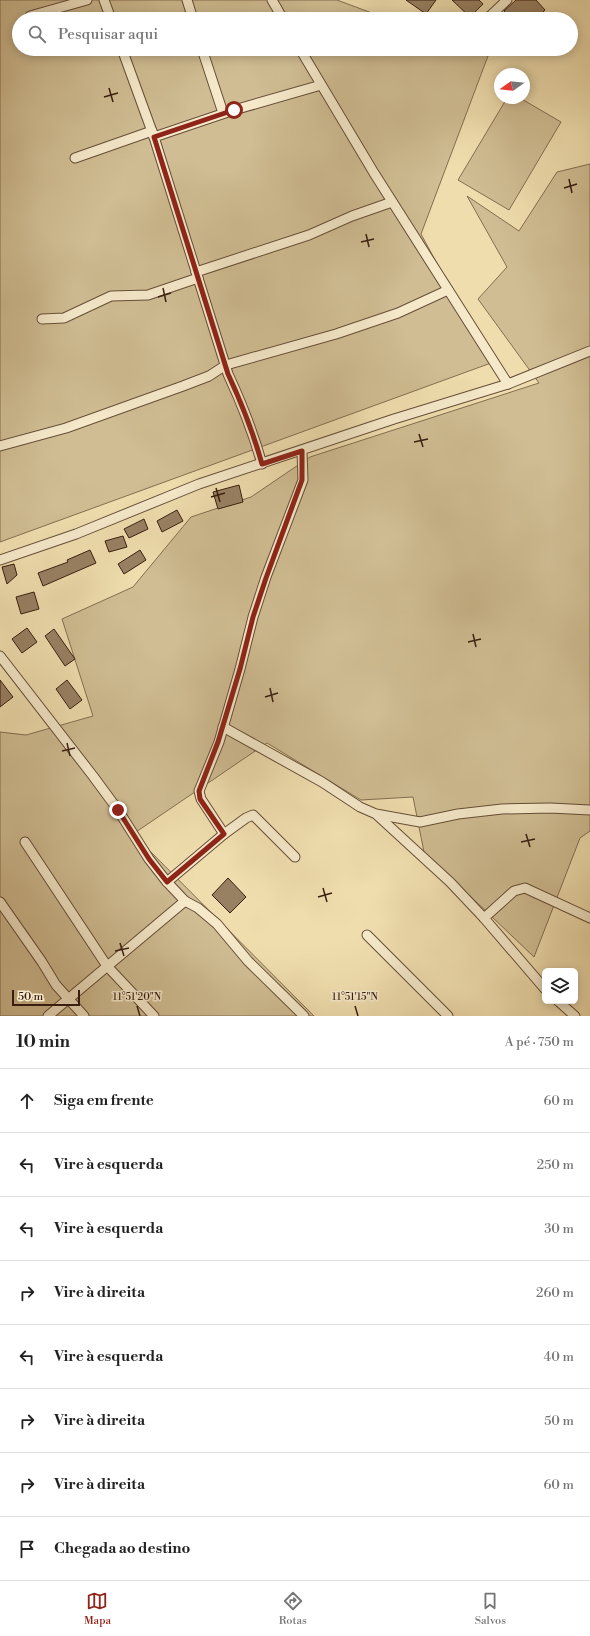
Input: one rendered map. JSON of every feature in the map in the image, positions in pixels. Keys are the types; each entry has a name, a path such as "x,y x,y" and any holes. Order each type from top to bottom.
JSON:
{"street":[{"path":"44,12 87,0"},
{"path":"104,0 108,12"},
{"path":"187,0 191,12"},
{"path":"272,0 279,12"},
{"path":"493,12 503,1"},
{"path":"125,56 153,134 228,374 244,408 262,464"},
{"path":"204,56 223,113"},
{"path":"304,56 392,202 508,384"},
{"path":"75,158 321,84"},
{"path":"42,319 64,318 111,296 148,295 197,275 310,235 352,216 392,202"},
{"path":"0,446 66,428 202,379 226,364 336,334 398,313 448,290"},
{"path":"0,560 76,534 199,484 302,451 394,419 508,384 590,351"},
{"path":"224,834 200,799 199,791 212,761 223,727 253,617 302,480 302,451"},
{"path":"0,656 93,776 118,810 149,859 167,882 185,901 198,908 217,924 248,960 304,1016"},
{"path":"223,727 322,782 360,807 376,814 420,822 458,814 502,809 550,808 590,810"},
{"path":"376,814 450,882 484,918 542,986"},
{"path":"167,882 224,834 246,818 253,815 295,857"},
{"path":"25,842 107,966 154,1016"},
{"path":"484,918 514,891 524,888 590,918"},
{"path":"48,1016 185,901"},
{"path":"0,902 42,962 56,985 84,1016"},
{"path":"367,935 448,1016"},
{"path":"561,1004 575,1016"}],"shaded area":[{"path":"0,0 337,0 369,12 12,12 12,56 488,56 421,234 491,363 0,542"},
{"path":"503,104 530,104 561,122 509,210 458,180"},
{"path":"590,164 590,831 580,838 534,957 424,852 413,797 361,800 267,743 133,834 314,1016 0,1016 0,732 26,735 93,716 62,619 133,587 191,517 251,497 310,457 539,383 478,299 507,267 467,196 519,231 557,172"}],"building":[{"path":"406,0 436,0 427,12 423,12"},
{"path":"452,0 479,0 483,4 475,12 465,12"},
{"path":"516,0 536,0 545,10 543,12 504,11"},
{"path":"239,485 243,502 218,509 213,492"},
{"path":"177,510 183,521 162,532 157,521"},
{"path":"144,519 148,529 129,538 124,529"},
{"path":"123,536 127,547 109,552 105,541"},
{"path":"90,550 96,563 43,586 38,573 68,562 67,560"},
{"path":"140,550 146,560 124,574 118,564"},
{"path":"14,564 17,575 7,584 2,567"},
{"path":"34,592 39,609 21,614 16,597"},
{"path":"27,628 37,642 22,653 12,639"},
{"path":"54,629 75,659 65,666 45,636"},
{"path":"0,680 13,697 0,707"},
{"path":"67,680 82,700 70,709 56,689"},
{"path":"228,878 246,897 230,913 212,895"}],"route":[{"path":"118,810 149,859 167,882 224,834 200,799 199,791 218,742 240,669 253,617 302,480 302,451 262,464 244,408 228,374 154,137 234,110"}]}
